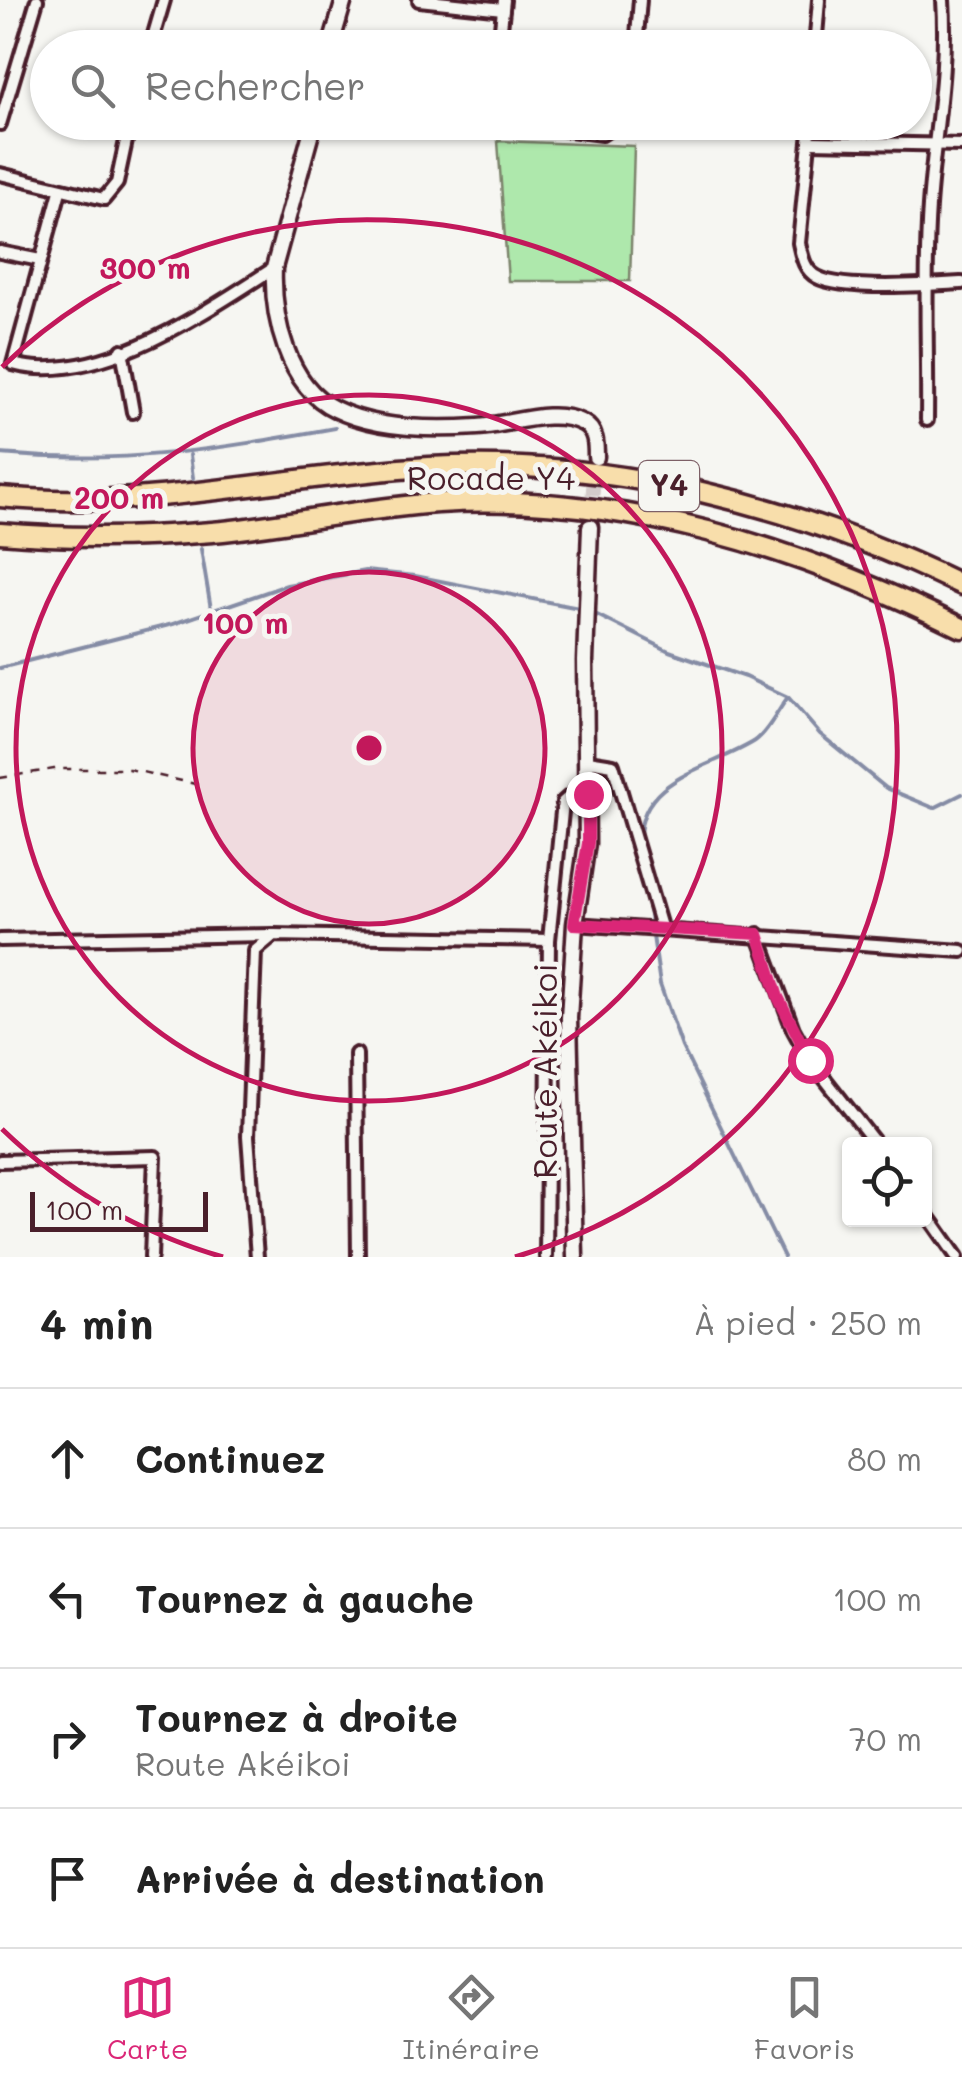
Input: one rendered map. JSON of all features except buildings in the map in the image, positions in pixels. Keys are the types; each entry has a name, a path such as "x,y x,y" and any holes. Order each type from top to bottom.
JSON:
{"highway":[{"name":"Rocade Y4","path":"0,497 72,504 208,494 431,466 520,466 621,477 788,515 880,545 962,584"},
{"name":"Rocade Y4","path":"0,534 74,539 212,532 440,503 616,512 776,548 865,580 962,628"}],"street":[{"path":"0,124 37,0"},
{"path":"155,30 164,0"},
{"path":"335,30 344,0"},
{"path":"419,0 504,4 501,30"},
{"path":"638,30 640,0"},
{"path":"816,30 819,0"},
{"path":"926,420 934,143 946,80 943,0"},
{"path":"0,174 93,199 112,194 126,140"},
{"path":"309,140 274,268 274,306 283,341 301,375 334,409 378,422 431,427 563,417 586,424 592,432 596,457"},
{"path":"962,145 811,142 799,243 803,262 819,278 834,282 929,287 962,284"},
{"path":"60,191 13,364 29,368 74,366 122,350 201,314 274,268"},
{"path":"0,252 40,260"},
{"path":"122,350 133,412"},
{"name":"Route Akéikoi","path":"575,1257 569,1051 574,924 594,796 588,761 585,661 590,527"},
{"path":"588,761 613,765 662,927"},
{"path":"546,1257 549,940 563,802 571,795 594,796"},
{"path":"574,924 662,927 962,951"},
{"path":"0,940 186,933 549,940"},
{"path":"758,934 778,997 802,1044 871,1137"},
{"path":"257,1257 248,1136 255,951 274,935"},
{"path":"356,1054 358,1257"},
{"path":"0,1160 155,1157 152,1257"},
{"path":"932,1221 957,1257"}],"path":[{"path":"0,778 54,769 128,769 204,786"}],"green space":[{"path":"498,141 634,146 630,281 508,281"}],"waterway":[{"path":"0,454 88,458 169,453 335,428"},
{"path":"190,455 193,478"},
{"path":"201,549 211,609"},
{"path":"0,668 173,624 287,585 365,571 415,576 584,609"},
{"path":"593,613 669,651 745,677 788,697 820,734 886,788 934,808 962,794"},
{"path":"640,841 643,819 651,802 664,789 755,741 788,697"},
{"path":"647,895 660,984 682,1047 784,1257"}],"tunnel":[{"path":"591,516 595,463"}],"route":[{"path":"588,794 588,843 574,924 758,934 778,997 810,1060"}]}
